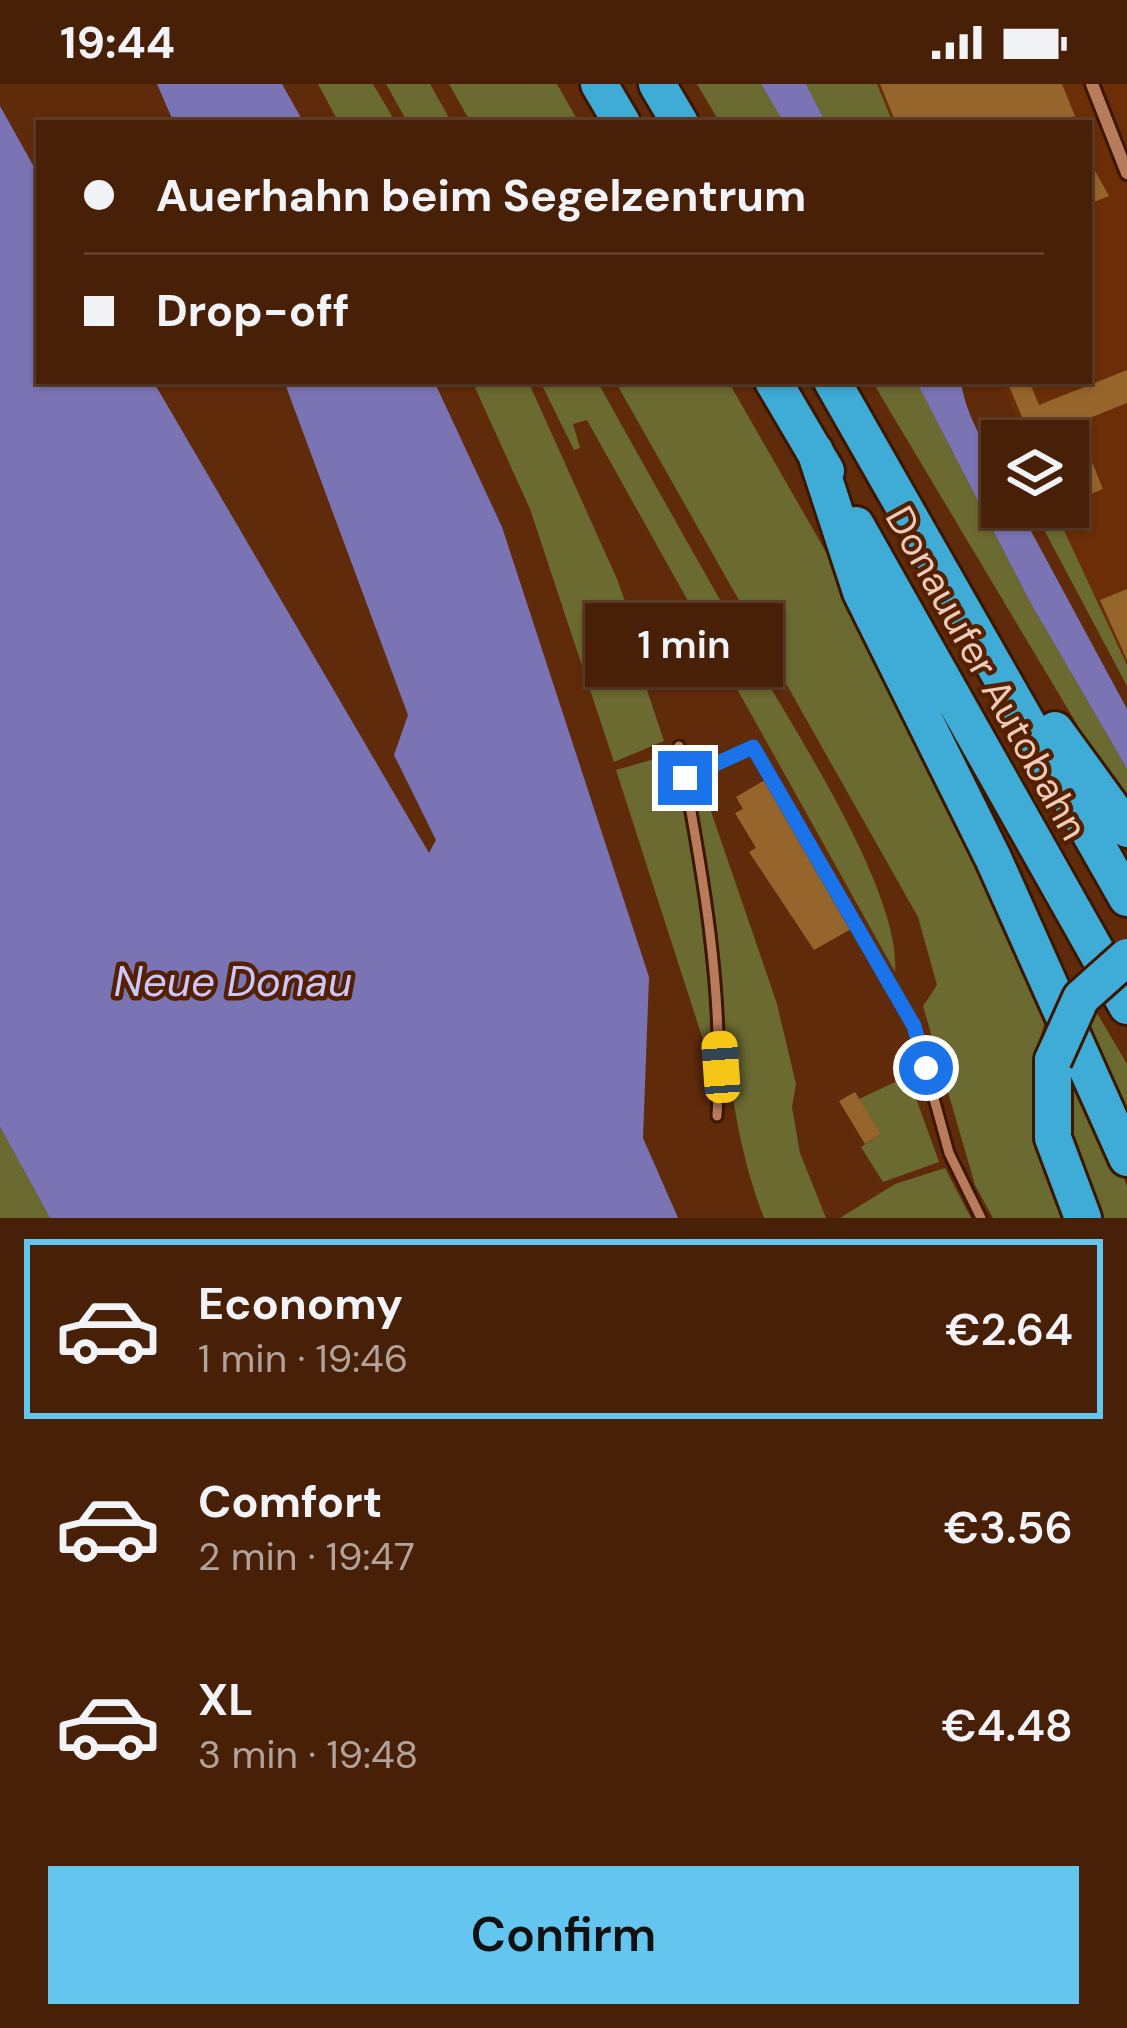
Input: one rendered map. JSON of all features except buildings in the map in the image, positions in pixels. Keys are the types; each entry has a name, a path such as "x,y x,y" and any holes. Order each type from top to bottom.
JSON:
{"highway":[{"path":"598,84 620,120"},
{"path":"657,84 678,120"},
{"name":"Donauufer Autobahn","path":"775,384 1127,1006"},
{"name":"Donauufer Autobahn","path":"834,384 1127,898"},
{"path":"815,452 861,592 993,858 1127,1158"},
{"path":"968,616 1127,829"},
{"path":"1083,1218 1053,1138 1053,1060 1081,998 1127,956"}],"street":[{"path":"1092,84 1127,173"}],"lane":[{"path":"679,746 709,920 721,1067 717,1116"},
{"path":"685,778 753,747 914,1026 949,1154 981,1218"}],"shaded area":[{"path":"318,84 373,84 394,120 337,120"},
{"path":"386,84 430,84 450,120 406,120"},
{"path":"449,84 557,84 577,120 469,120"},
{"path":"697,84 761,84 782,120 718,120"},
{"path":"806,84 877,84 892,120 824,120"},
{"path":"877,84 1127,84 1127,665 1063,528 1089,528 1089,420 1017,420 1002,384 1092,384 1092,120 893,120"},
{"path":"473,384 529,384 617,579 639,640 639,666 664,741 614,762 530,509"},
{"path":"541,384 599,384 840,809 881,898 895,972 587,420 573,424 580,448 574,450"},
{"path":"617,384 730,384 841,578 1049,1011 1035,1064 1033,1116 1043,1167 1064,1218 993,1218 975,1185 923,1006 937,985 918,917"},
{"path":"874,384 918,384 981,507 981,528 992,528 1127,769 1127,808"},
{"path":"1043,528 1063,528 1127,665 1127,686"},
{"path":"672,754 696,876 715,1043 711,1048 704,1043 616,770"},
{"path":"702,785 777,1004 796,1084 792,1107 800,1153 826,1218 764,1218 752,1182 730,1074 716,927 695,790"},
{"path":"1094,1008 1127,1064 1127,1123 1085,1021"},
{"path":"1070,1053 1127,1186 1127,1218 1098,1218 1065,1123"},
{"path":"908,1076 939,1162 883,1182 861,1147 881,1134 859,1099"},
{"path":"0,1127 50,1218 0,1218"},
{"path":"945,1168 971,1218 840,1218 895,1184"}],"water":[{"path":"157,84 282,84 302,120 173,120"},
{"path":"761,84 806,84 824,120 782,120"},
{"name":"Neue Donau","path":"0,106 36,171 36,384 155,384 429,853 436,840 394,755 408,715 285,384 435,384 502,527 649,977 643,1138 678,1218 50,1218 0,1127"},
{"path":"918,384 962,384 981,439 981,507"},
{"path":"992,528 1029,528 1127,709 1127,769"}],"route":[{"path":"685,778 753,747 914,1026 926,1068"}]}
